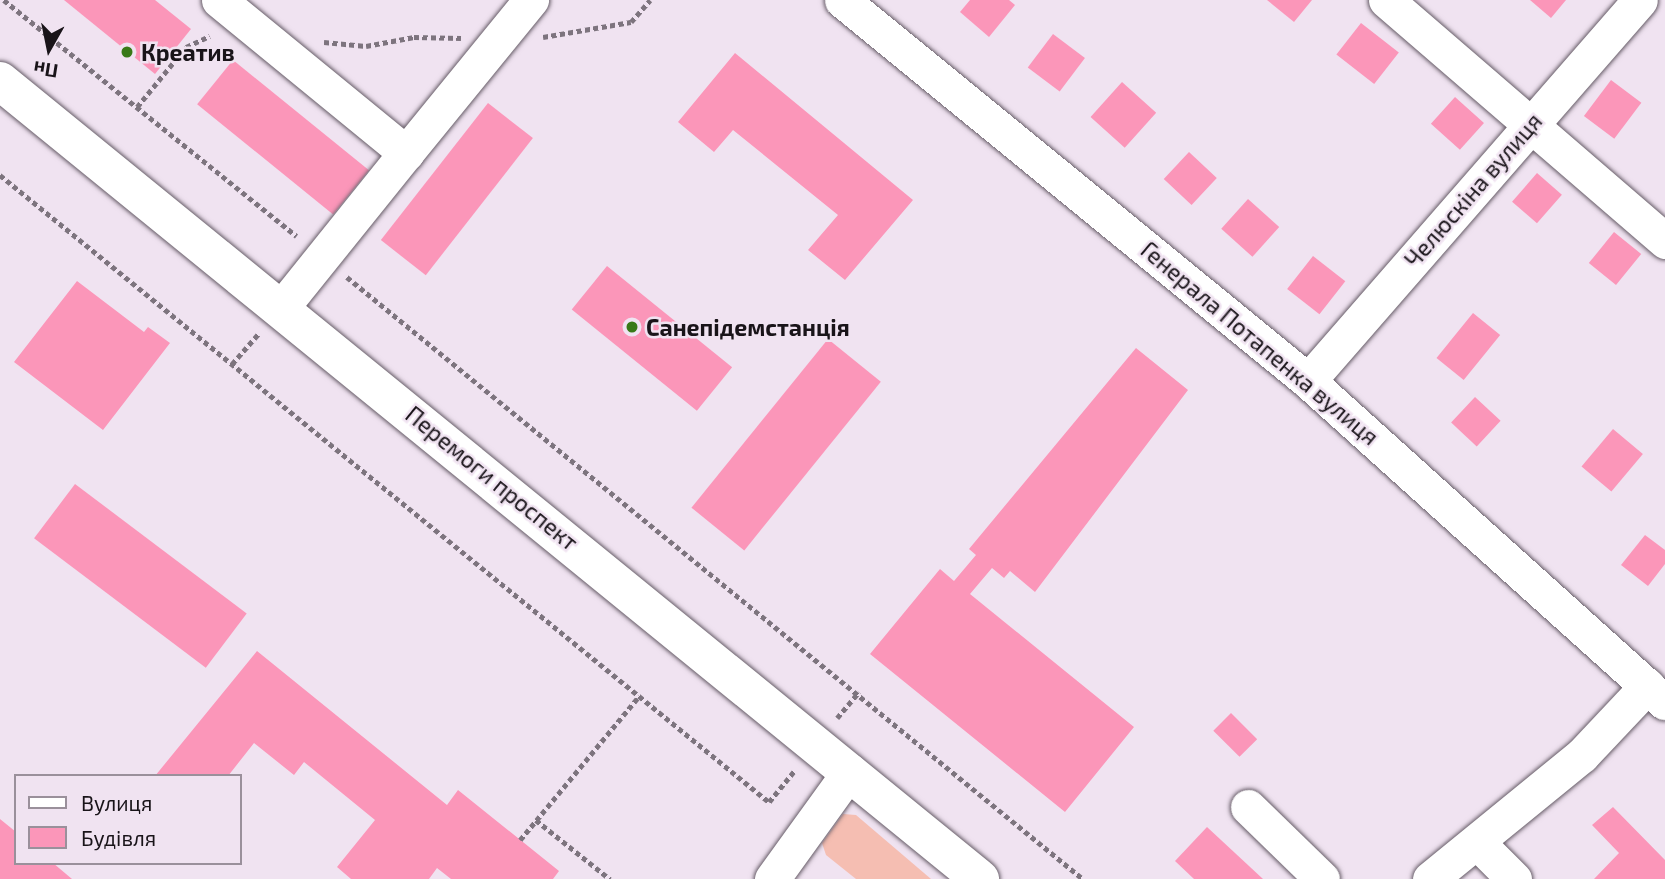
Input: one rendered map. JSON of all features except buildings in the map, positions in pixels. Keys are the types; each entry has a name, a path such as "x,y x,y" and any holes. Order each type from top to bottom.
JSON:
{"main road":[{"name":"Перемоги проспект","path":"0,81 282,307 980,879"}],"street":[{"path":"282,307 531,0"},
{"name":"Генерала Потапенка вулиця","path":"842,0 1308,381 1656,694"},
{"path":"1386,0 1665,241"},
{"name":"Челюскіна вулиця","path":"1308,381 1640,0"},
{"path":"232,10 406,153"},
{"path":"1430,879 1478,844 1656,694"},
{"path":"779,877 850,771"},
{"path":"1248,807 1322,879"},
{"path":"1478,844 1514,879"}],"path":[{"path":"4,0 1083,879"},
{"path":"137,107 186,47 232,10"},
{"path":"0,175 769,802"},
{"path":"520,840 639,696"},
{"path":"536,820 610,879"}],"shaded area":[{"path":"843,814 856,815 931,879 856,879 826,855 822,843"}],"place":[{"name":"Креатив","path":"127,52"},
{"name":"Санепідемстанція","path":"632,327"}]}
